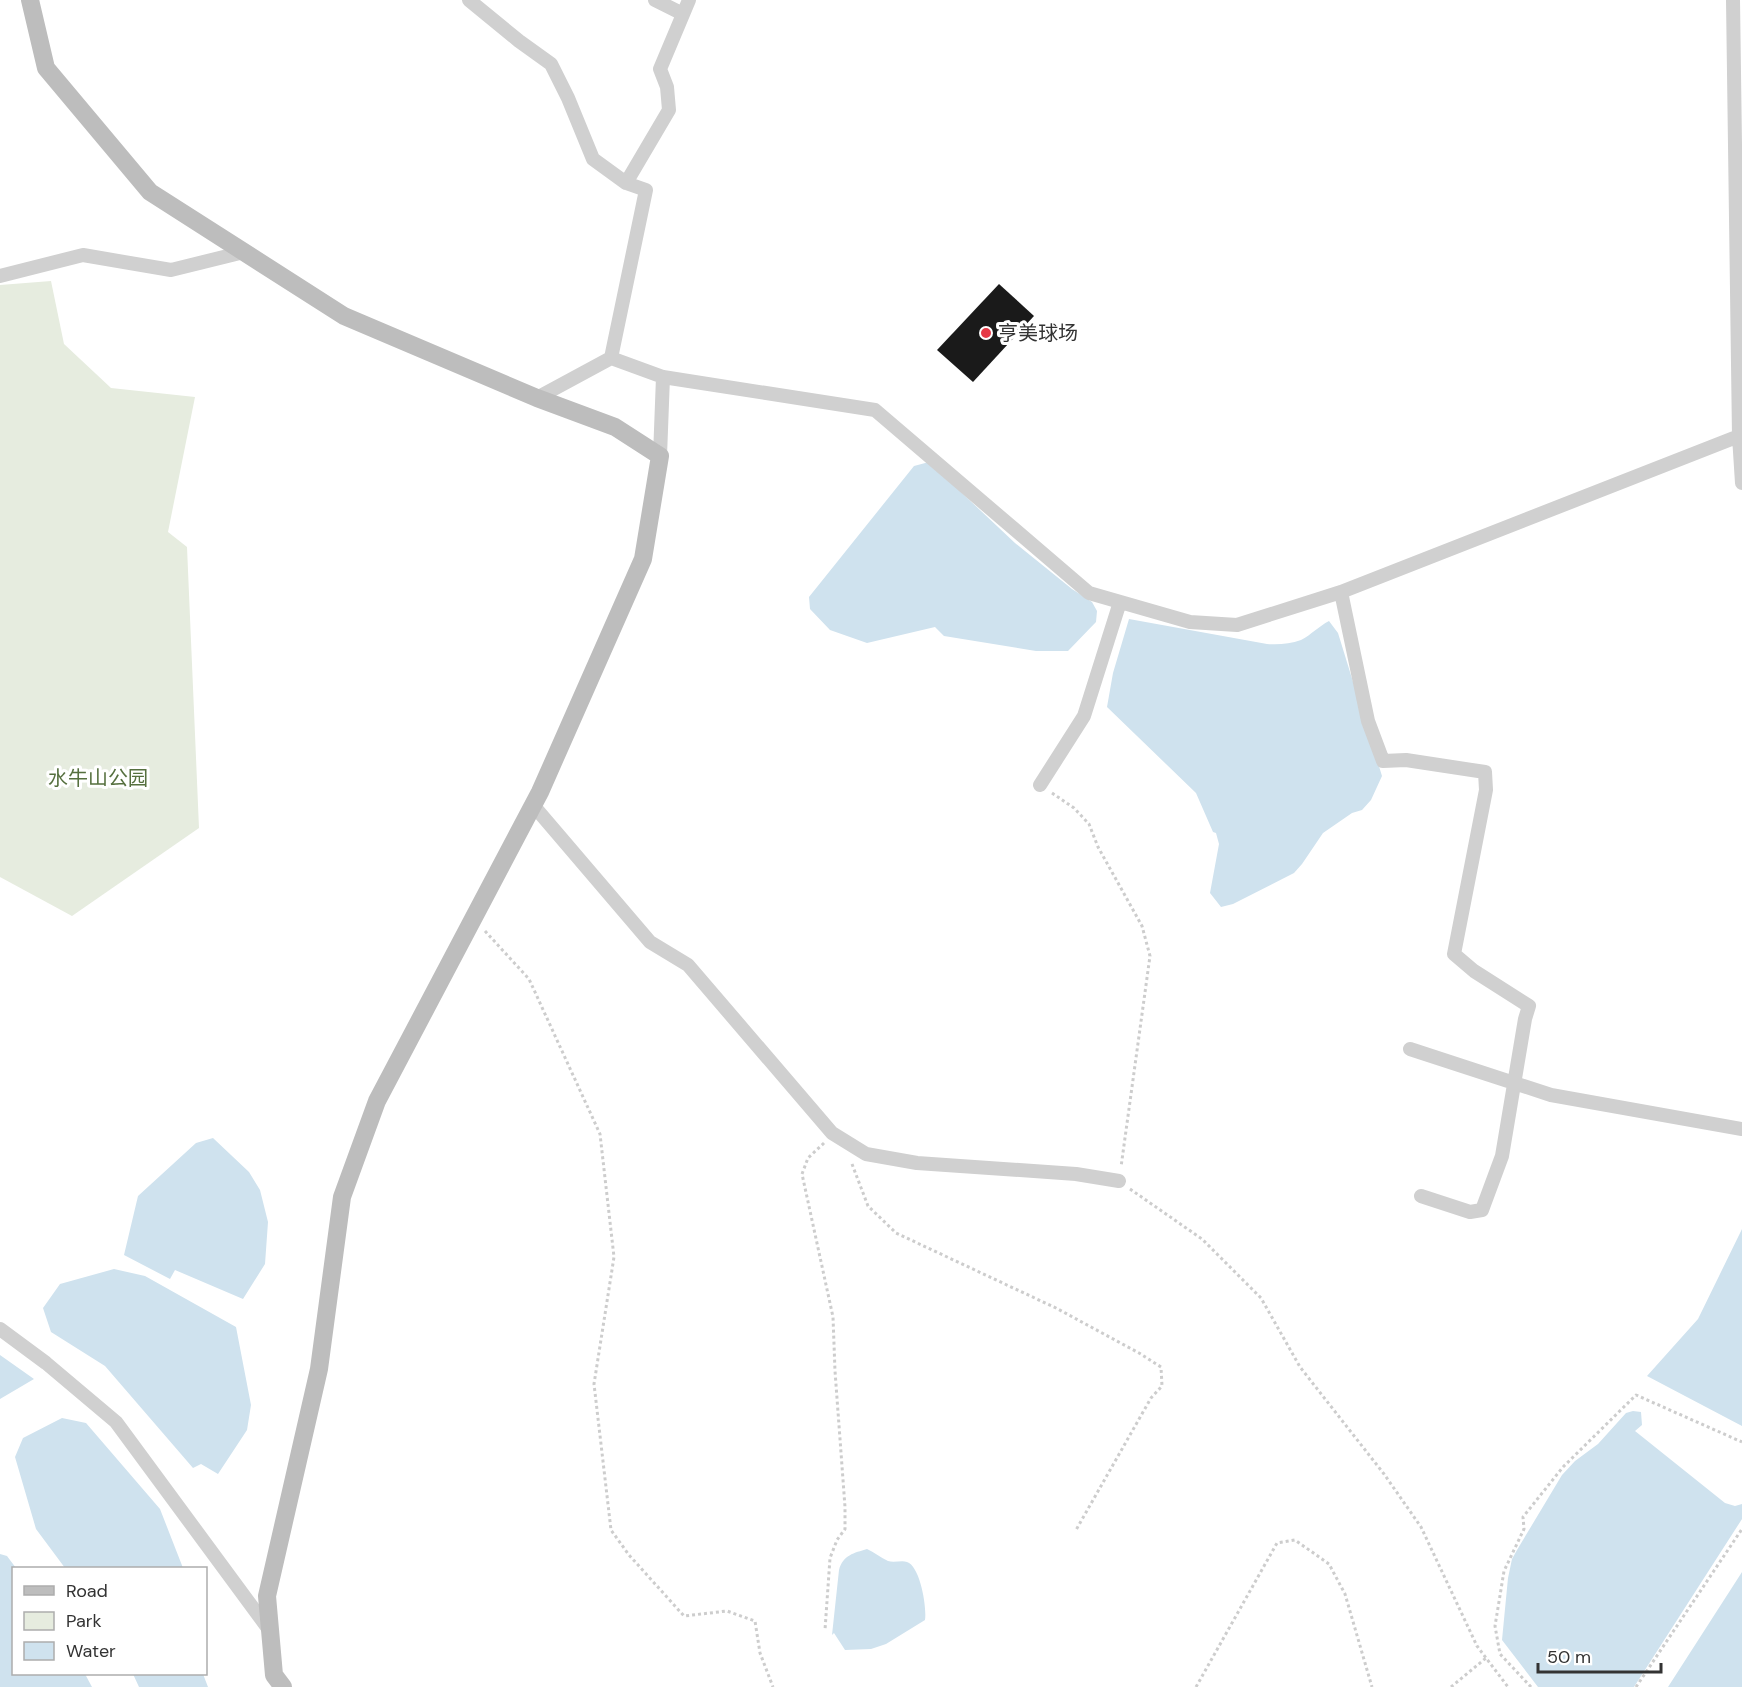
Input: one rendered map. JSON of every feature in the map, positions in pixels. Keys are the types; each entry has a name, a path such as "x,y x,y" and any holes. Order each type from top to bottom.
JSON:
{"street":[{"path":"30,0 46,68 150,192 344,316 537,398 615,428 660,456"},
{"path":"468,0 550,64 568,98 593,159 626,183 646,190 611,358"},
{"path":"656,0 683,14"},
{"path":"626,183 669,110 667,87 660,69 689,0"},
{"path":"1731,1 1739,436 1742,483"},
{"path":"0,276 82,255 171,270 244,252"},
{"path":"537,398 611,358 663,377 875,410 1089,593 1190,622 1237,625 1341,592 1739,436"},
{"path":"283,1687 274,1675 267,1596 319,1369 342,1197 377,1101 533,805 643,559 660,456 663,377"},
{"path":"1341,592 1368,721 1383,761 1406,760 1485,772 1486,790 1454,954 1474,971 1529,1006 1503,1156 1482,1210 1470,1212 1421,1196"},
{"path":"1040,785 1084,716 1120,602"},
{"path":"533,805 650,942 688,965 838,1136 866,1154 917,1163 1076,1174 1119,1181"},
{"path":"1410,1049 1551,1095 1742,1129"},
{"path":"0,1329 46,1363 116,1422 270,1631"}],"path":[{"path":"1040,785 1074,808 1089,824 1098,848 1142,926 1150,956 1119,1181 1202,1239 1261,1298 1300,1367 1384,1474 1421,1527 1477,1646 1508,1687"},
{"path":"473,919 529,979 600,1134 614,1257 594,1384 611,1530 629,1555 684,1616 727,1611 755,1621 760,1653 773,1687"},
{"path":"825,1630 830,1558 837,1540 845,1529 845,1508 833,1317 802,1174 808,1158 838,1136 868,1206 896,1233 1056,1308 1161,1367 1162,1386 1151,1398 1076,1530"},
{"path":"1531,1687 1500,1654 1495,1626 1504,1571 1524,1529 1523,1518 1563,1467 1636,1395 1742,1442"},
{"path":"1636,1687 1742,1529"},
{"path":"1196,1687 1277,1543 1295,1540 1329,1564 1345,1594 1372,1687"},
{"path":"1451,1687 1486,1658"}],"green space":[{"name":"水牛山公园","path":"51,281 64,344 111,388 195,397 168,532 187,547 199,828 72,916 0,877 0,285"}],"water":[{"path":"929,462 1015,543 1072,589 1092,602 1097,611 1096,622 1068,651 1036,651 944,636 935,627 867,643 830,630 810,609 809,597 914,466"},
{"path":"1129,619 1267,644 1301,640 1329,621 1338,633 1382,776 1371,800 1362,810 1352,813 1323,833 1294,873 1233,904 1221,907 1210,893 1219,844 1196,793 1107,707 1113,673"},
{"path":"213,1138 249,1172 260,1190 268,1222 265,1264 243,1299 175,1270 170,1279 124,1255 138,1196 196,1143"},
{"path":"1742,1229 1742,1426 1647,1376 1698,1319"},
{"path":"114,1269 145,1276 236,1327 251,1405 247,1430 218,1474 201,1464 193,1468 105,1366 51,1332 43,1308 60,1284"},
{"path":"0,1355 34,1379 0,1399"},
{"path":"1641,1412 1642,1425 1635,1431 1725,1503 1735,1506 1742,1504 1742,1519 1634,1687 1538,1687 1502,1640 1512,1559 1562,1475 1575,1461 1598,1444 1626,1413"},
{"path":"62,1418 86,1423 160,1509 183,1567 64,1567 36,1529 15,1457 23,1438"},
{"path":"867,1549 888,1561 905,1561 912,1565 922,1588 925,1620 886,1644 871,1649 845,1650 834,1633 832,1635 839,1570 846,1558 853,1553"},
{"path":"0,1554 7,1556 15,1567 12,1567 12,1675 86,1675 92,1687 0,1687"},
{"path":"1742,1572 1742,1687 1668,1687"},
{"path":"133,1675 203,1675 208,1687 139,1687"}],"building":[{"name":"亨美球场","path":"999,284 1034,316 973,382 937,350"}],"place":[{"name":"亨美球场","path":"986,333"}]}
